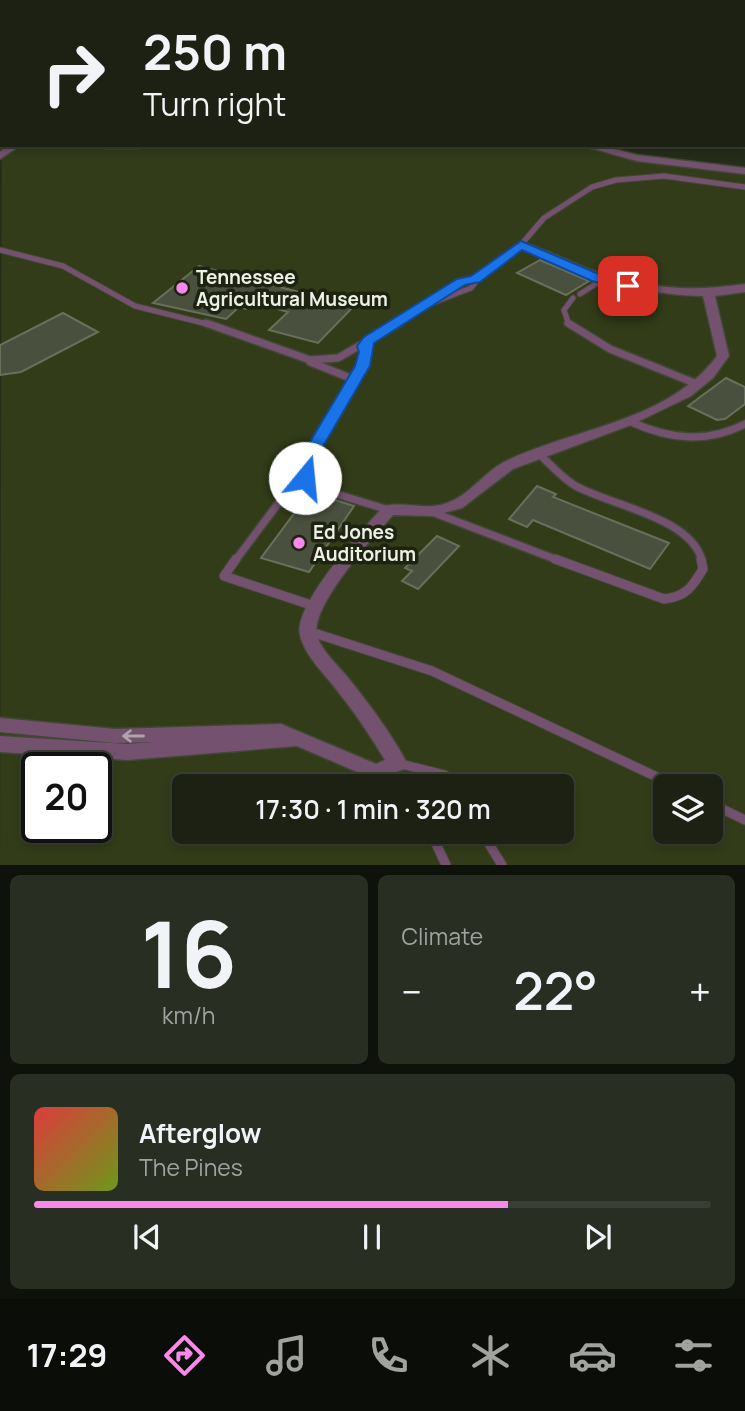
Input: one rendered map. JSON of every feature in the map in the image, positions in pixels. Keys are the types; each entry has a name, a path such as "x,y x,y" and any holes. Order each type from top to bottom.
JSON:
{"street":[{"path":"592,147 630,157 745,171"},
{"path":"521,245 602,280 649,289 708,293 745,288"},
{"path":"0,744 99,752 161,742 298,738 376,772 397,763 376,727 324,660 307,631 309,617 315,607 366,534 388,510 432,511 457,505 500,471 537,453 629,421 697,384 723,356 708,293"},
{"path":"0,725 161,742"}],"lane":[{"path":"299,358 331,360 364,346 461,282 475,279 521,245 551,212 583,190 613,178 661,174 745,187"},
{"path":"0,250 60,265 128,303 202,322 353,380"},
{"path":"602,280 564,306 563,313 568,324 587,336 697,384"},
{"path":"364,346 366,359 303,467 305,478 317,488 388,510"},
{"path":"629,421 654,434 673,437 711,436 745,424"},
{"path":"432,511 659,599 677,597 696,583 701,570 700,555 683,534 664,522 581,489 537,453"},
{"path":"305,478 283,497 224,576 315,607"},
{"path":"307,631 432,671 653,775"},
{"path":"397,763 441,774"},
{"path":"723,809 745,820"},
{"path":"436,844 446,865"},
{"path":"489,844 502,865"}],"green space":[{"path":"2,147 592,147 618,154 745,171 745,865 0,865"}],"building":[{"path":"540,260 589,281 566,295 517,273"},
{"path":"199,266 354,306 318,343 269,330 288,312 253,302 246,309 239,307 226,319 153,303"},
{"path":"63,313 98,332 21,372 0,375 0,345"},
{"path":"726,378 745,387 745,404 725,419 717,420 688,406"},
{"path":"537,486 556,494 553,497 669,543 650,569 533,520 527,527 509,519"},
{"path":"310,492 354,506 309,572 261,558"},
{"path":"437,536 459,546 418,589 402,581 412,571 405,568"}],"place":[{"name":"Tennessee Agricultural Museum","path":"182,288"},
{"name":"Ed Jones Auditorium","path":"299,543"}],"route":[{"path":"305,478 303,467 366,359 364,346 369,340 427,306 433,299 461,282 475,279 521,245 596,278 628,286"}]}
